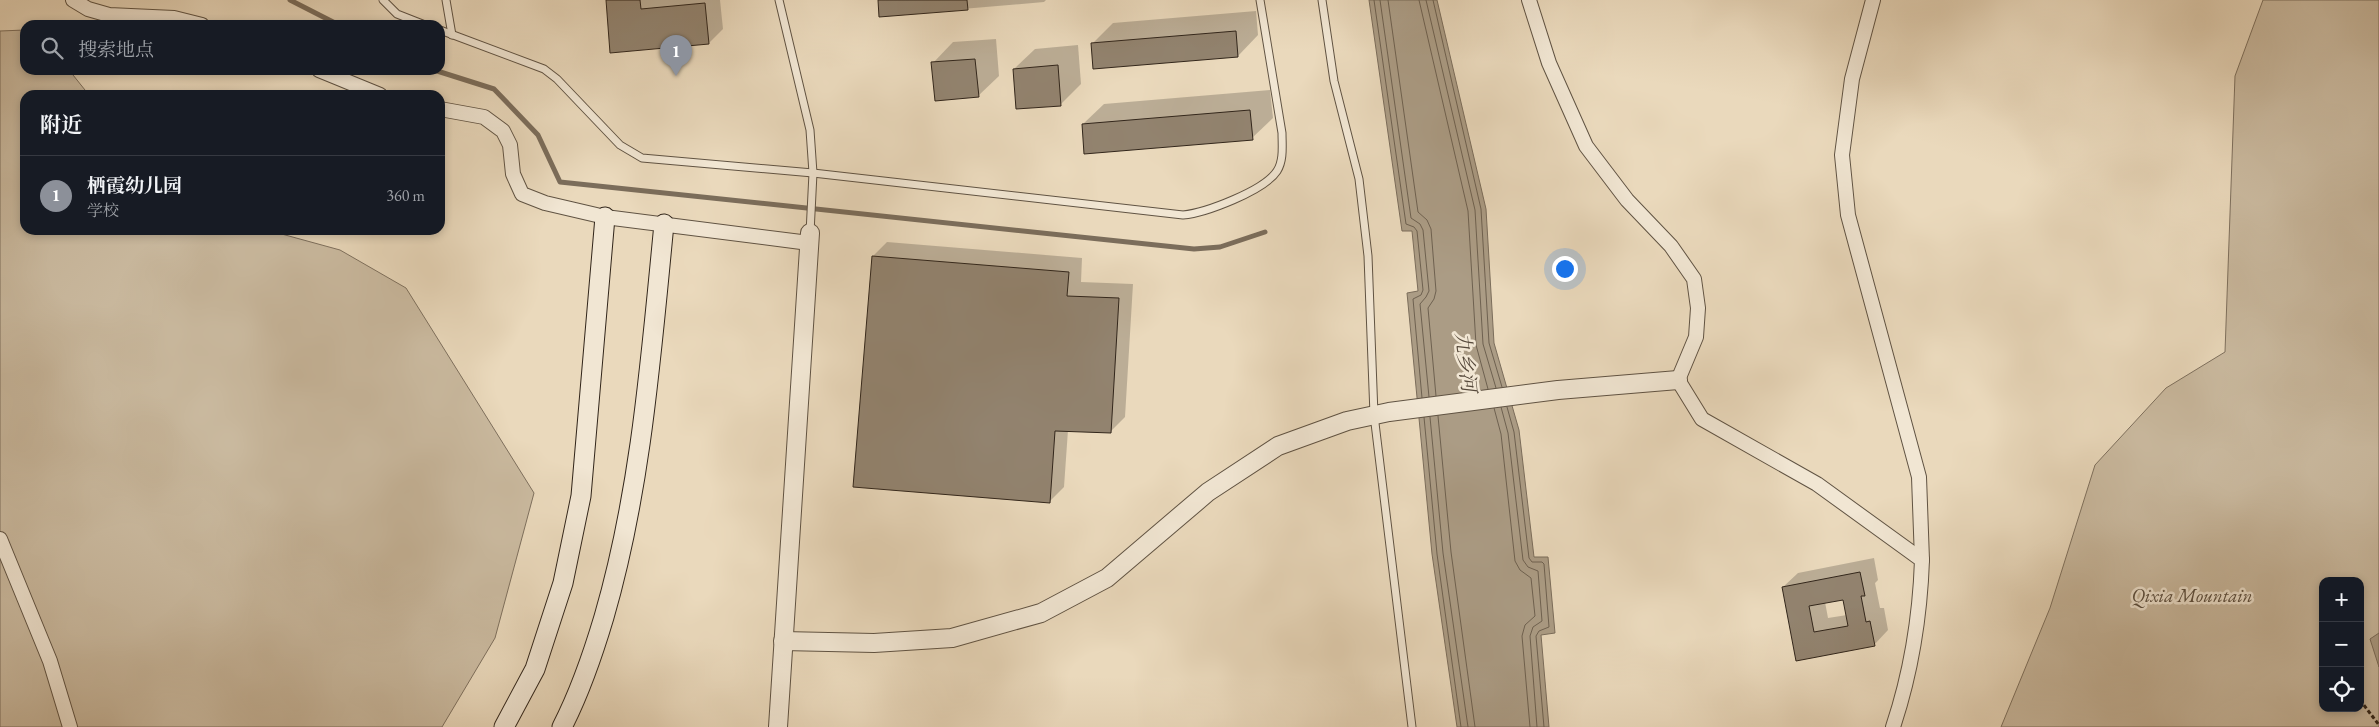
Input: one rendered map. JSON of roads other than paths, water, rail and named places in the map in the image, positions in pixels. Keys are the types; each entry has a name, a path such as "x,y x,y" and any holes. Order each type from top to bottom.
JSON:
{"main road":[{"path":"504,727 535,669 563,583 581,496 605,217"},
{"path":"562,727 572,708 596,642 617,572 635,478 649,377 664,224"}],"street":[{"path":"73,0 88,9 109,16 174,18 182,20"},
{"path":"1529,0 1549,63 1586,146 1627,200 1670,246 1694,279 1698,308 1696,338 1678,380"},
{"path":"1873,0 1852,79 1842,155 1848,215 1919,477 1922,560 1921,604 1912,660 1893,727"},
{"path":"331,75 368,90"},
{"path":"445,109 484,116 504,131 510,146 513,174 522,194 545,204 605,217 810,238 778,727"},
{"path":"783,641 874,643 952,638 1041,613 1107,578 1208,492 1278,446 1347,421 1382,413 1558,390 1678,380"},
{"path":"1678,380 1702,418 1817,484 1922,560"},
{"path":"0,539 50,662 70,727"}],"lane":[{"path":"383,0 397,14 412,20"},
{"path":"446,0 452,35"},
{"path":"779,0 810,130 813,172 810,238"},
{"path":"445,32 544,69 557,79 620,146 642,158 813,172 1182,215 1199,213 1264,183 1277,171 1282,155 1282,133 1260,0"},
{"path":"1322,0 1334,81 1360,189 1368,256 1412,727"}],"water":[{"name":"九乡河","path":"1369,0 1437,0 1486,209 1494,343 1519,430 1534,557 1548,557 1555,633 1541,635 1549,727 1457,727 1432,554 1407,293 1418,291 1412,231 1402,231"},
{"path":"2379,633 2379,667 2370,639"}],"waterway":[{"path":"290,0 329,20"},
{"path":"445,73 494,89 538,135 560,182 1194,249 1220,247 1265,232"}],"place":[{"name":"栖霞幼儿园","path":"676,76"}],"park label":[{"name":"Qixia Mountain","path":"2192,595"}]}
